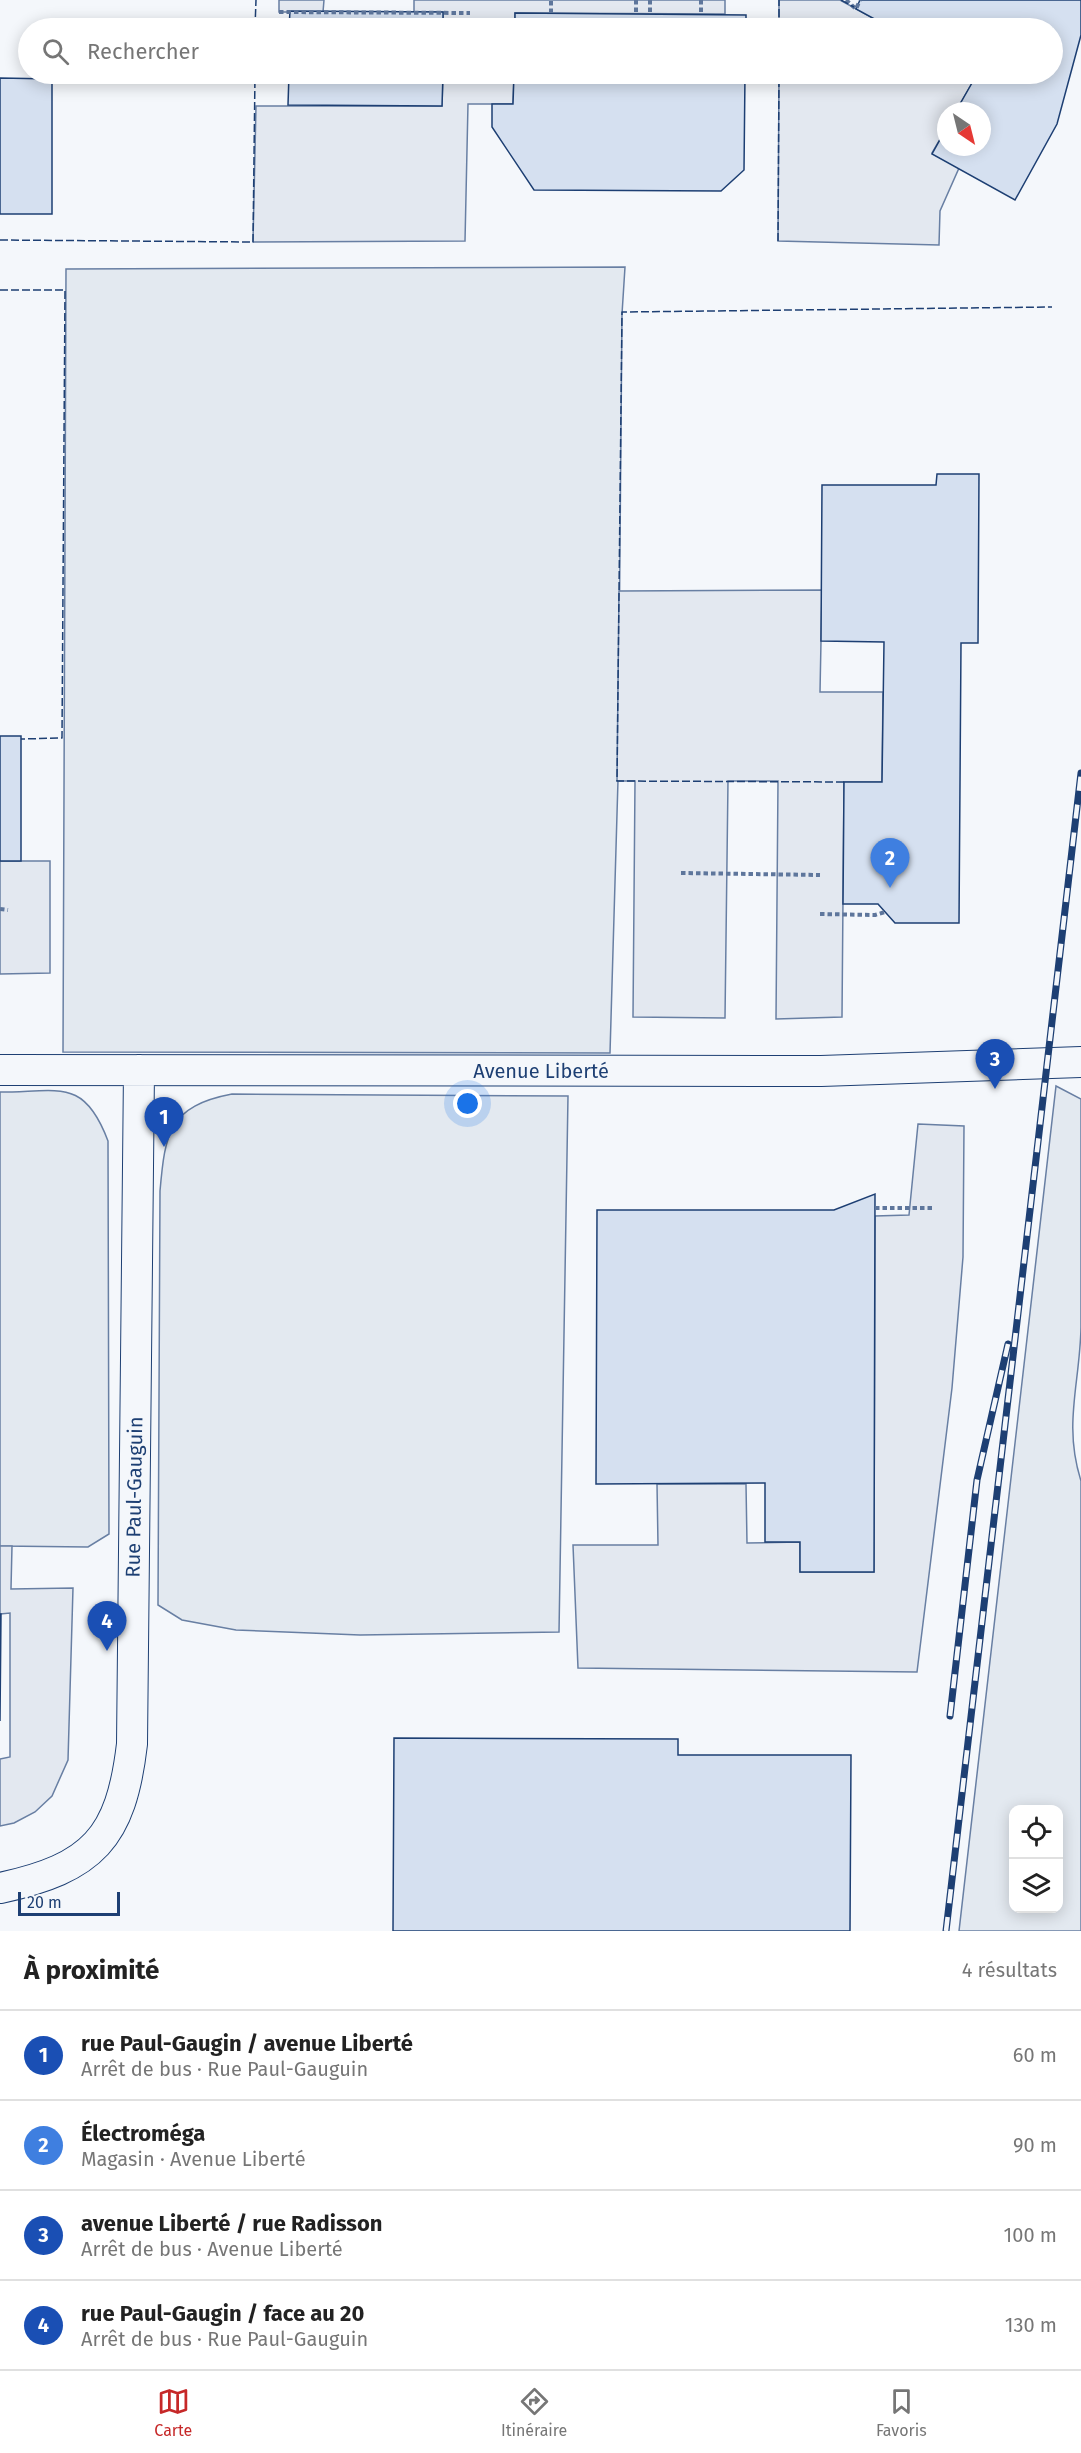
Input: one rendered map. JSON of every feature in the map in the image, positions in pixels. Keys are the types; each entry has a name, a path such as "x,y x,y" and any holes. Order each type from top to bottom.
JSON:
{"street":[{"name":"Avenue Liberté","path":"0,1070 820,1071 1081,1062"},
{"name":"Rue Paul-Gauguin","path":"0,1888 49,1875 90,1850 107,1834 118,1814 127,1782 132,1744 139,1070"}],"path":[{"path":"551,0 551,13"},
{"path":"636,0 636,14"},
{"path":"650,0 650,14"},
{"path":"701,0 701,14"},
{"path":"846,0 856,9 860,0"},
{"path":"279,12 470,13"},
{"path":"681,873 820,875"},
{"path":"0,909 8,910"},
{"path":"820,914 875,915 885,912"},
{"path":"875,1208 933,1208"}],"shaded area":[{"path":"279,0 324,0 323,12 279,12"},
{"path":"414,0 725,0 725,14 515,13 515,18 443,18 443,12 414,12"},
{"path":"779,0 840,0 873,18 779,18"},
{"path":"443,84 514,84 513,104 468,104 465,241 253,242 256,106 442,106"},
{"path":"779,84 971,84 961,102 937,102 937,144 932,153 959,168 940,211 939,245 778,241"},
{"path":"625,267 622,314 618,780 610,1053 63,1052 66,269"},
{"path":"822,590 820,692 883,692 882,782 844,782 842,1017 776,1019 778,781 728,781 725,1018 633,1017 635,781 617,781 619,591"},
{"path":"0,861 50,861 50,973 0,974"},
{"path":"1056,1086 1081,1099 1081,1327 1073,1441 1081,1481 1081,1931 959,1931"},
{"path":"54,1091 67,1092 79,1097 89,1106 99,1121 108,1141 109,1534 88,1547 0,1546 0,1092"},
{"path":"232,1094 568,1096 559,1632 360,1635 236,1630 182,1620 158,1605 160,1191 164,1153 174,1125 183,1115 195,1106 211,1099"},
{"path":"918,1124 964,1126 963,1257 952,1388 917,1672 578,1668 573,1545 658,1545 657,1484 746,1484 747,1543 800,1542 800,1572 874,1572 875,1216 909,1215"},
{"path":"0,1546 12,1546 11,1589 73,1588 68,1760 52,1796 35,1812 14,1823 0,1826 0,1759 10,1757 10,1613 0,1614"}],"building":[{"path":"860,0 1081,0 1081,35 1057,124 1015,200 932,154 937,145 937,156 991,156 991,102 961,102 971,84 1063,84 1063,18 873,18 856,9"},
{"path":"290,11 443,12 443,18 290,18"},
{"path":"515,13 746,15 746,18 515,18"},
{"path":"0,78 18,78 18,84 52,84 52,214 0,214"},
{"path":"289,84 443,84 442,106 288,105"},
{"path":"514,84 745,84 744,170 721,191 534,190 492,127 492,104 513,104"},
{"path":"937,474 979,474 978,643 961,643 959,923 895,923 878,904 843,904 844,782 882,782 884,642 821,641 822,485 936,485"},
{"path":"0,736 21,736 21,861 0,861"},
{"path":"875,1194 874,1572 800,1572 800,1542 765,1542 765,1483 596,1484 597,1210 834,1210"},
{"path":"0,1614 1,1614 0,1721"},
{"path":"394,1738 678,1739 678,1755 851,1755 850,1931 393,1931"}],"railway":[{"path":"946,1931 1081,773"},
{"path":"950,1716 977,1480 1008,1344"}],"fence":[{"path":"255,18 256,0"},
{"path":"779,0 779,18"},
{"path":"841,0 854,7"},
{"path":"0,240 253,242 255,84"},
{"path":"778,241 779,84"},
{"path":"0,290 65,290 62,738 21,739"},
{"path":"844,782 617,781 622,312 1052,307"}],"place":[{"name":"Électroméga","path":"890,888"},
{"name":"avenue Liberté / rue Radisson","path":"995,1089"},
{"name":"rue Paul-Gaugin / avenue Liberté","path":"164,1147"},
{"name":"rue Paul-Gaugin / face au 20","path":"107,1651"}]}
